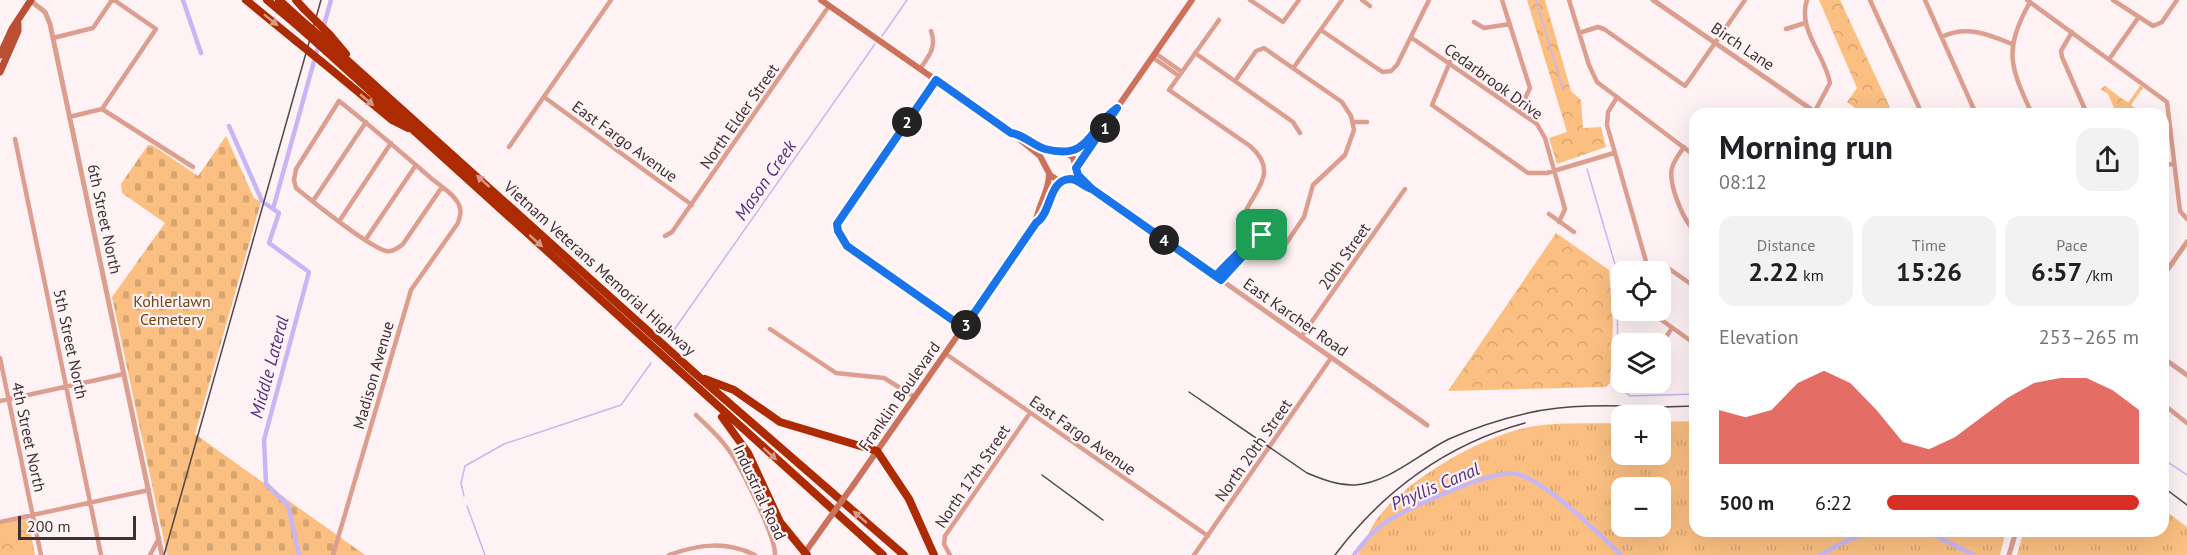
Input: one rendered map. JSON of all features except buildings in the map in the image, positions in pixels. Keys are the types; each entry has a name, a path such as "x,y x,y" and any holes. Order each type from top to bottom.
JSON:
{"highway":[{"path":"246,0 392,120 415,131"},
{"path":"267,0 328,43"},
{"path":"279,0 300,23"},
{"path":"296,0 328,43"},
{"name":"Vietnam Veterans Memorial Highway","path":"328,43 698,376 904,555"},
{"name":"Vietnam Veterans Memorial Highway","path":"328,43 415,131 883,555"},
{"path":"649,344 730,425 759,474 780,522 805,555"},
{"path":"698,376 734,390 780,422 877,452 909,499 934,555"}],"main road":[{"path":"0,55 12,29 18,24 31,0"},
{"path":"820,0 1011,133 1040,156 1049,174 1056,180 1066,180"},
{"name":"Franklin Boulevard","path":"805,555 1036,223 1042,220 1056,186 1076,170 1192,0"},
{"path":"0,72 18,31 18,24"},
{"name":"Franklin Boulevard","path":"1046,164 1049,157 1084,146 1117,108"},
{"path":"1011,133 1017,134 1038,147 1062,152 1073,158 1076,170"},
{"name":"Franklin Boulevard","path":"1036,223 1036,217 1047,190 1049,174"}],"street":[{"name":"6th Street North","path":"31,0 45,12 53,38 162,555"},
{"path":"53,38 93,28 113,0 156,29 102,109 69,117"},
{"path":"509,147 611,0"},
{"path":"1251,0 1283,22 1299,0"},
{"path":"1294,67 1342,0"},
{"path":"1362,0 1370,6"},
{"path":"1321,30 1383,72 1391,71 1398,65 1429,0"},
{"path":"1503,0 1530,88 1519,111"},
{"path":"1569,0 1594,77 1616,99 1689,151"},
{"name":"Birch Lane","path":"1653,0 1810,108"},
{"path":"1579,33 1598,27 1604,29 1685,86 1745,0"},
{"path":"1807,0 1804,12 1805,23 1826,68 1830,83 1819,108"},
{"path":"1870,0 1919,108"},
{"path":"1925,0 1973,108"},
{"path":"2113,0 2153,26 2162,22 2177,0"},
{"path":"2029,108 2013,69 2012,44 2028,1 2110,58 2167,102 2168,108"},
{"name":"North Elder Street","path":"665,236 672,232 692,205 829,6"},
{"path":"2110,58 2138,18"},
{"path":"1219,20 1170,90 1243,141 1260,156 1263,168 1260,186 1244,217 1246,224 1280,246 1289,241 1304,217 1313,185 1342,160 1351,146 1353,122 1342,102 1294,67 1262,48 1256,51 1235,81"},
{"path":"1474,22 1484,28 1510,24"},
{"path":"1786,29 1805,23"},
{"path":"1942,37 1955,31 1969,30 2012,44"},
{"path":"920,69 932,51 934,38 931,31"},
{"path":"2072,32 2061,51 2084,108"},
{"name":"Cedarbrook Drive","path":"1412,38 1450,62 1541,129 1556,171 1565,209 1559,222"},
{"path":"1195,53 1293,122 1300,133"},
{"path":"1153,55 1181,74"},
{"path":"1450,62 1431,102 1432,105 1528,173 1556,171 1614,153"},
{"path":"936,80 840,216 838,231 847,246 964,328"},
{"name":"East Fargo Avenue","path":"544,97 692,205"},
{"path":"1616,99 1606,119 1646,261"},
{"path":"339,101 366,122 442,188 415,227 395,250 387,251 366,239 296,188 295,174 305,151 339,101"},
{"path":"102,109 193,167"},
{"path":"2169,120 2180,211 2187,219"},
{"path":"313,201 366,122"},
{"path":"1353,122 1367,122"},
{"name":"5th Street North","path":"15,139 92,502 101,555"},
{"path":"340,220 391,143"},
{"path":"1684,147 1672,165 1671,177 1684,218 1689,224"},
{"path":"2169,164 2174,164"},
{"path":"366,239 416,165"},
{"path":"1076,170 1092,189"},
{"path":"1066,180 1092,189"},
{"name":"Madison Avenue","path":"333,555 411,290 458,223 461,213 459,203 442,188"},
{"name":"East Karcher Road","path":"1092,189 1427,425"},
{"name":"20th Street","path":"1301,337 1406,189"},
{"path":"1549,214 1574,232"},
{"path":"1219,278 1259,234"},
{"path":"2169,268 2187,242"},
{"path":"1671,270 1689,283"},
{"path":"1665,321 1689,340"},
{"path":"770,328 836,373 884,378 915,397"},
{"path":"1669,333 1672,328"},
{"name":"East Fargo Avenue","path":"946,354 1208,536"},
{"name":"4th Street North","path":"0,358 41,555"},
{"name":"North 20th Street","path":"1194,555 1331,358"},
{"path":"2169,362 2187,375"},
{"path":"0,401 124,374"},
{"path":"2169,409 2187,423"},
{"name":"North 17th Street","path":"950,555 944,544 945,536 1030,413"},
{"name":"Industrial Road","path":"696,415 721,439 736,461 771,536 775,555"},
{"path":"0,522 148,490"},
{"path":"2009,555 2014,537"},
{"path":"150,555 159,538"},
{"path":"669,555 713,544 744,550 755,555"}],"green space":[{"path":"1527,0 1545,0 1571,91 1581,100 1583,128 1601,127 1606,147 1557,164 1549,138 1567,132"},
{"path":"1819,0 1840,0 1890,108 1856,108 1847,102 1857,88"},
{"path":"2105,86 2128,103 2140,86 2143,88 2131,105 2135,108 2114,108 2108,94 2100,89"},
{"name":"Kohlerlawn Cemetery","path":"226,136 254,198 261,202 195,434 365,555 167,555 112,297 165,223 122,193 121,184 148,145 152,145 198,176"},
{"path":"1556,233 1609,270 1613,324 1610,383 1606,387 1448,391"},
{"path":"1689,421 1689,537 2004,537 2000,555 1358,555 1377,519 1393,501 1444,463 1483,442 1502,435 1532,426 1611,423 1611,465 1671,465 1671,422"},
{"path":"2169,514 2187,527 2187,555 2017,555 2022,537 2169,537"},
{"path":"28,518 35,555 0,555 0,524"}],"waterway":[{"name":"Middle Lateral","path":"183,0 201,53"},
{"path":"273,209 331,0"},
{"name":"Mason Creek","path":"882,36 907,0"},
{"path":"1536,0 1563,89"},
{"name":"Mason Creek","path":"674,330 875,44"},
{"name":"Middle Lateral","path":"229,126 262,201"},
{"path":"1587,169 1617,271 1618,381 1621,389 1630,396 1689,394"},
{"name":"Middle Lateral","path":"266,204 279,213 269,243 309,272 264,440 266,484 288,505 299,555"},
{"name":"Mason Creek","path":"464,496 461,483 465,466 504,444 621,405 651,363"},
{"path":"2169,463 2187,475"},
{"name":"Phyllis Canal","path":"1354,555 1374,532 1393,518 1448,492 1489,477 1505,474 1517,474 1529,479 1557,497 1621,555"},
{"name":"Mason Creek","path":"467,506 485,555"},
{"name":"Phyllis Canal","path":"1820,555 1857,537"},
{"name":"Phyllis Canal","path":"1938,537 1974,555"}],"railway":[{"path":"164,555 321,0"},
{"path":"1189,392 1307,473 1330,482 1349,485 1380,479 1449,439 1488,424 1545,410 1580,406 1611,406"},
{"path":"1671,407 1689,406"},
{"path":"1335,555 1374,510 1419,473 1469,443 1525,423"},
{"path":"1042,475 1103,520"},
{"path":"2169,492 2187,505"}],"route":[{"path":"1262,235 1246,253 1234,262 1221,280 1092,189 1078,175 1076,168 1117,108 1110,112 1084,146 1073,151 1059,152 1038,147 1017,134 1011,133 936,80 840,216 837,224 840,238 847,246 964,328 1036,223 1042,220 1059,182 1075,180 1092,189 1216,276 1229,260 1243,250 1257,232 1262,235"}]}
